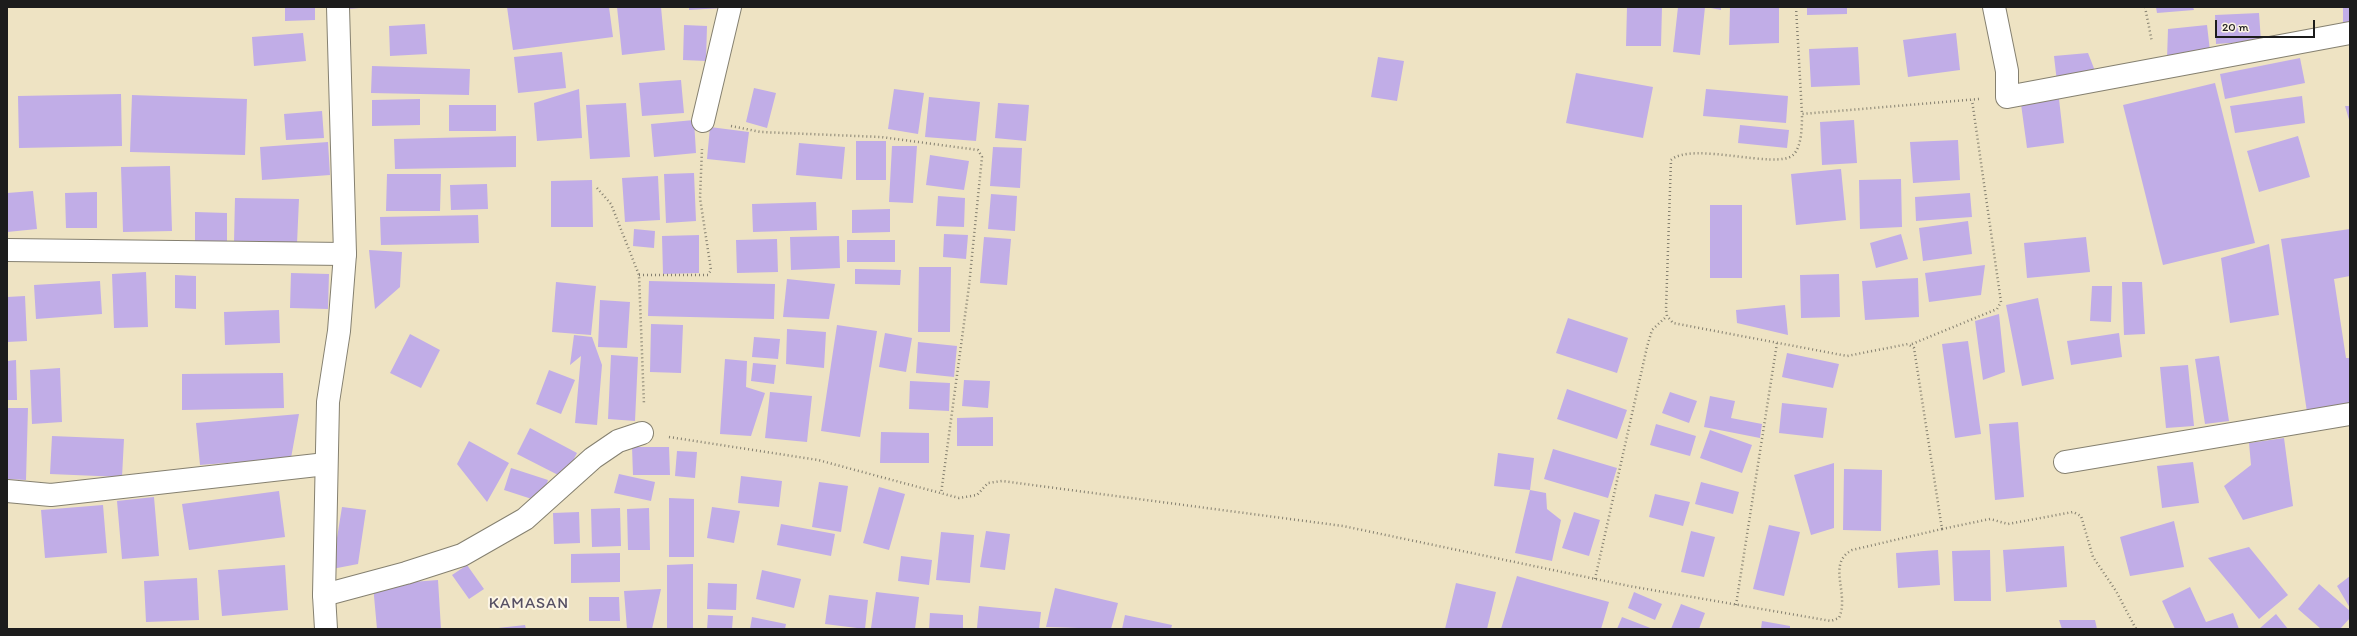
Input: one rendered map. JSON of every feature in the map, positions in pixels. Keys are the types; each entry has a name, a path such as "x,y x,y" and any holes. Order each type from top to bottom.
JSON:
{"street":[{"path":"326,629 324,595 328,402 339,331 345,254 338,7"},
{"path":"703,121 730,7"},
{"path":"1994,7 2007,71 2007,97 2350,33"},
{"path":"7,250 345,254"},
{"path":"2065,462 2350,414"},
{"path":"324,595 406,573 462,555 525,519 593,458 618,441 642,433"},
{"path":"7,491 51,495 326,464"}],"path":[{"path":"1796,7 1802,114 1797,149 1794,155 1788,158 1771,159 1684,153 1671,160 1667,316 1673,323 1847,356 1912,344 1997,309 2001,302 1972,100"},
{"path":"1802,114 2007,97"},
{"path":"638,275 708,275 711,270 700,198 703,121 761,132 881,137 978,150 982,157 970,279 941,494"},
{"path":"597,188 611,204 638,275 644,403"},
{"path":"1595,579 1647,347 1652,330 1667,316"},
{"path":"1736,605 1777,343"},
{"path":"1912,344 1914,348 1942,530"},
{"path":"642,433 818,460 959,498 977,495 988,483 1002,481 1343,526 1595,579 1831,621 1839,618 1844,602 1838,564 1844,554 1852,550 1990,519 2008,524 2073,512 2081,516 2093,557 2116,591 2136,629"}],"building":[{"path":"285,7 315,7 315,20 285,21"},
{"path":"347,7 359,7 359,8 347,9"},
{"path":"507,7 609,7 613,37 513,50"},
{"path":"617,7 661,7 665,50 622,55"},
{"path":"689,7 722,7 722,8 689,10"},
{"path":"1627,7 1662,7 1661,46 1626,46"},
{"path":"1678,7 1705,7 1700,55 1673,52"},
{"path":"1706,7 1721,7 1721,10"},
{"path":"1730,7 1779,7 1779,43 1729,45"},
{"path":"1807,7 1847,7 1847,14 1807,15"},
{"path":"2156,7 2193,7 2194,10 2157,13"},
{"path":"2343,7 2350,7 2350,22 2343,23"},
{"path":"2259,13 2261,41 2216,44 2215,15"},
{"path":"425,24 427,54 390,56 389,26"},
{"path":"684,25 707,26 706,61 683,60"},
{"path":"2207,25 2210,51 2167,59 2168,29"},
{"path":"303,33 306,61 254,66 252,37"},
{"path":"1956,33 1960,70 1908,77 1903,40"},
{"path":"1858,47 1860,85 1811,87 1809,49"},
{"path":"562,52 566,88 518,93 514,57"},
{"path":"2088,53 2097,76 2057,82 2054,56"},
{"path":"1378,57 1404,61 1397,101 1371,97"},
{"path":"2300,58 2305,83 2225,99 2220,74"},
{"path":"372,66 470,69 469,95 371,93"},
{"path":"1576,73 1653,87 1643,138 1566,123"},
{"path":"681,80 684,113 642,116 639,83"},
{"path":"2215,83 2255,243 2163,265 2123,105"},
{"path":"754,88 776,93 767,128 746,122"},
{"path":"579,89 582,138 537,141 534,103"},
{"path":"894,89 924,93 918,134 888,129"},
{"path":"1706,89 1788,96 1786,123 1703,116"},
{"path":"121,94 122,146 19,148 18,96"},
{"path":"132,95 247,99 245,155 130,152"},
{"path":"2302,96 2305,123 2235,133 2230,106"},
{"path":"929,97 980,102 976,141 925,137"},
{"path":"420,99 420,125 372,126 372,100"},
{"path":"2059,99 2064,143 2027,148 2021,104"},
{"path":"626,103 630,157 590,159 586,105"},
{"path":"998,103 1029,105 1026,141 995,138"},
{"path":"449,105 496,105 496,131 449,131"},
{"path":"2345,106 2350,106 2350,123"},
{"path":"322,111 324,138 286,140 284,114"},
{"path":"694,120 696,153 654,157 651,124"},
{"path":"1854,120 1857,163 1822,165 1820,122"},
{"path":"1740,125 1789,130 1787,148 1738,143"},
{"path":"710,127 749,132 745,163 707,159"},
{"path":"516,136 516,167 395,169 394,139"},
{"path":"2298,136 2310,177 2259,192 2247,151"},
{"path":"1958,140 1960,180 1913,183 1910,142"},
{"path":"856,141 886,141 886,180 856,180"},
{"path":"328,142 330,175 262,180 260,147"},
{"path":"799,143 845,147 842,179 796,175"},
{"path":"892,146 917,146 913,203 889,202"},
{"path":"993,147 1022,148 1020,188 990,186"},
{"path":"930,155 969,161 964,190 926,185"},
{"path":"170,166 172,231 123,232 121,167"},
{"path":"1841,169 1846,220 1796,225 1791,174"},
{"path":"694,173 696,221 666,223 664,174"},
{"path":"387,174 441,174 440,211 386,211"},
{"path":"658,176 660,220 625,222 622,178"},
{"path":"1901,179 1902,227 1860,229 1859,180"},
{"path":"592,180 593,227 551,227 551,181"},
{"path":"487,184 488,209 451,210 450,185"},
{"path":"33,191 37,229 7,232 7,193"},
{"path":"97,192 97,228 66,228 65,193"},
{"path":"1970,193 1972,217 1916,221 1915,197"},
{"path":"991,194 1017,196 1015,231 988,229"},
{"path":"938,196 965,198 964,227 936,226"},
{"path":"235,198 299,199 297,244 234,242"},
{"path":"816,202 817,230 753,232 752,204"},
{"path":"1710,205 1742,205 1742,278 1710,278"},
{"path":"890,209 890,232 852,233 852,210"},
{"path":"195,212 227,213 227,249 195,248"},
{"path":"478,215 479,243 381,245 380,217"},
{"path":"1968,221 1972,254 1923,261 1919,228"},
{"path":"634,229 655,231 654,248 633,246"},
{"path":"2350,229 2350,276 2334,279 2346,358 2350,358 2350,406 2307,412 2281,239"},
{"path":"944,234 968,235 966,259 943,257"},
{"path":"1901,234 1908,259 1876,268 1870,243"},
{"path":"699,235 699,273 663,274 662,236"},
{"path":"839,236 840,268 791,270 790,237"},
{"path":"984,237 1011,239 1007,285 980,283"},
{"path":"2086,237 2090,272 2027,278 2024,243"},
{"path":"777,239 778,272 737,273 736,240"},
{"path":"847,240 895,240 895,262 847,262"},
{"path":"2269,244 2279,315 2230,323 2221,258"},
{"path":"369,250 402,252 400,287 375,309"},
{"path":"1985,265 1981,295 1929,302 1925,273"},
{"path":"919,267 951,267 950,332 918,332"},
{"path":"855,269 901,270 900,285 855,284"},
{"path":"146,272 148,327 114,328 112,274"},
{"path":"291,273 329,274 328,309 290,308"},
{"path":"1839,274 1840,317 1801,318 1800,275"},
{"path":"175,275 196,276 196,309 175,308"},
{"path":"1918,278 1919,317 1865,320 1862,281"},
{"path":"787,279 835,284 829,319 783,317"},
{"path":"100,281 102,314 36,319 34,285"},
{"path":"649,281 775,284 774,319 648,316"},
{"path":"556,282 596,286 591,335 552,332"},
{"path":"2122,282 2142,282 2145,334 2124,335"},
{"path":"2092,286 2112,286 2111,322 2090,321"},
{"path":"25,296 27,341 7,342 7,297"},
{"path":"2038,298 2054,379 2022,386 2006,305"},
{"path":"600,300 630,302 627,348 598,347"},
{"path":"1785,305 1788,335 1737,323 1736,310"},
{"path":"279,310 280,343 225,345 224,312"},
{"path":"1999,314 2005,372 1983,380 1975,321"},
{"path":"1568,318 1628,338 1617,373 1556,353"},
{"path":"651,324 683,325 681,373 650,372"},
{"path":"837,325 877,331 860,437 821,431"},
{"path":"787,329 826,332 824,368 786,364"},
{"path":"885,333 912,338 906,372 879,367"},
{"path":"2119,333 2122,357 2071,365 2067,341"},
{"path":"410,334 440,350 421,388 390,373"},
{"path":"574,335 592,337 602,365 597,425 575,423 581,356 570,365"},
{"path":"754,337 780,339 778,359 752,357"},
{"path":"1968,341 1981,434 1955,438 1942,344"},
{"path":"918,342 957,346 954,377 916,373"},
{"path":"1787,353 1839,364 1833,388 1782,377"},
{"path":"611,355 638,357 635,421 608,419"},
{"path":"2219,356 2229,421 2205,424 2195,359"},
{"path":"725,359 747,361 746,387 765,393 751,436 720,434"},
{"path":"16,360 17,400 7,400 7,361"},
{"path":"753,363 776,365 774,384 751,381"},
{"path":"2188,365 2194,426 2166,428 2160,367"},
{"path":"60,368 62,422 32,424 30,370"},
{"path":"549,370 575,380 561,414 536,404"},
{"path":"283,373 284,408 182,410 182,374"},
{"path":"964,380 990,381 988,408 962,406"},
{"path":"910,381 950,383 949,411 909,409"},
{"path":"1567,389 1627,410 1617,439 1557,419"},
{"path":"770,392 812,396 807,442 765,438"},
{"path":"1670,392 1697,401 1689,423 1662,413"},
{"path":"1710,396 1735,401 1731,418 1762,424 1760,438 1704,427"},
{"path":"1782,403 1827,408 1823,438 1779,433"},
{"path":"7,408 28,408 26,480 7,479"},
{"path":"299,414 291,458 200,465 196,423"},
{"path":"993,417 993,446 957,446 957,418"},
{"path":"2018,422 2024,497 1995,500 1989,424"},
{"path":"1656,424 1696,436 1690,456 1650,445"},
{"path":"530,428 577,453 564,478 517,454"},
{"path":"1710,430 1752,445 1742,473 1700,458"},
{"path":"881,432 929,433 929,463 880,463"},
{"path":"52,436 124,439 122,477 50,474"},
{"path":"2284,438 2293,506 2243,520 2224,486 2251,465 2249,443"},
{"path":"469,441 509,463 487,502 457,464"},
{"path":"632,447 669,447 670,475 633,475"},
{"path":"1553,449 1617,468 1608,498 1544,479"},
{"path":"677,451 697,452 695,478 675,476"},
{"path":"1498,453 1534,458 1530,490 1494,486"},
{"path":"2193,462 2199,503 2162,508 2157,466"},
{"path":"1834,463 1834,528 1811,535 1794,475"},
{"path":"511,468 548,480 541,502 504,490"},
{"path":"1844,469 1882,470 1881,531 1843,530"},
{"path":"619,474 655,482 651,501 614,493"},
{"path":"741,476 782,481 779,507 738,503"},
{"path":"819,482 848,486 841,532 812,527"},
{"path":"1701,482 1739,492 1733,514 1695,504"},
{"path":"879,487 905,494 889,550 863,543"},
{"path":"1530,490 1546,493 1547,509 1561,520 1552,561 1515,553"},
{"path":"279,491 285,537 189,550 182,504"},
{"path":"1655,494 1690,502 1683,526 1649,517"},
{"path":"154,497 159,556 122,559 117,501"},
{"path":"669,498 694,499 694,557 669,557"},
{"path":"103,505 107,553 45,558 41,510"},
{"path":"342,507 366,510 358,564 332,569"},
{"path":"712,507 740,511 734,543 707,538"},
{"path":"620,508 621,546 592,547 591,509"},
{"path":"649,508 650,550 628,550 627,509"},
{"path":"579,512 580,543 554,544 553,513"},
{"path":"1574,512 1600,520 1589,556 1562,548"},
{"path":"2174,521 2184,567 2130,576 2120,537"},
{"path":"781,524 835,534 831,556 777,545"},
{"path":"1769,525 1800,532 1784,596 1753,589"},
{"path":"986,531 1010,534 1005,570 980,567"},
{"path":"1691,531 1715,537 1704,577 1681,572"},
{"path":"941,532 974,535 970,583 936,580"},
{"path":"2064,546 2067,587 2006,592 2003,550"},
{"path":"2249,547 2288,595 2259,619 2208,558"},
{"path":"1938,550 1940,585 1898,588 1896,553"},
{"path":"1990,550 1991,601 1954,601 1952,551"},
{"path":"620,553 620,582 571,583 571,554"},
{"path":"901,556 932,560 929,585 898,581"},
{"path":"693,564 693,629 667,629 667,565"},
{"path":"285,565 288,610 222,616 218,570"},
{"path":"467,565 484,589 469,599 452,575"},
{"path":"762,570 801,579 794,608 756,599"},
{"path":"1517,576 1609,602 1601,629 1501,629"},
{"path":"2350,576 2350,608 2337,586"},
{"path":"197,578 199,620 146,622 144,581"},
{"path":"438,580 441,629 377,629 373,585"},
{"path":"708,583 737,584 736,610 707,609"},
{"path":"1456,583 1496,592 1487,629 1445,629"},
{"path":"2319,584 2350,611 2350,618 2340,629 2321,629 2298,609"},
{"path":"2190,587 2206,622 2233,613 2239,629 2175,629 2162,601"},
{"path":"1055,588 1118,603 1111,629 1046,627"},
{"path":"661,589 652,629 627,629 624,591"},
{"path":"876,592 919,597 915,629 871,628"},
{"path":"1634,592 1662,604 1655,620 1628,608"},
{"path":"829,595 868,600 865,629 825,624"},
{"path":"589,597 619,597 620,621 589,621"},
{"path":"1681,604 1705,613 1699,629 1671,629"},
{"path":"979,606 1041,612 1039,629 977,628"},
{"path":"930,613 963,615 963,629 929,629"},
{"path":"2276,614 2288,629 2259,629"},
{"path":"708,615 733,616 732,629 707,629"},
{"path":"1125,615 1172,625 1171,629 1122,629"},
{"path":"752,617 786,624 785,629 750,629"},
{"path":"1622,617 1653,629 1617,629"},
{"path":"2059,620 2095,620 2097,629 2062,629"},
{"path":"1762,621 1790,626 1790,629 1761,629"},
{"path":"525,625 526,629 498,629 498,628"}],"district":[{"name":"KAMASAN","path":"529,604"}]}
